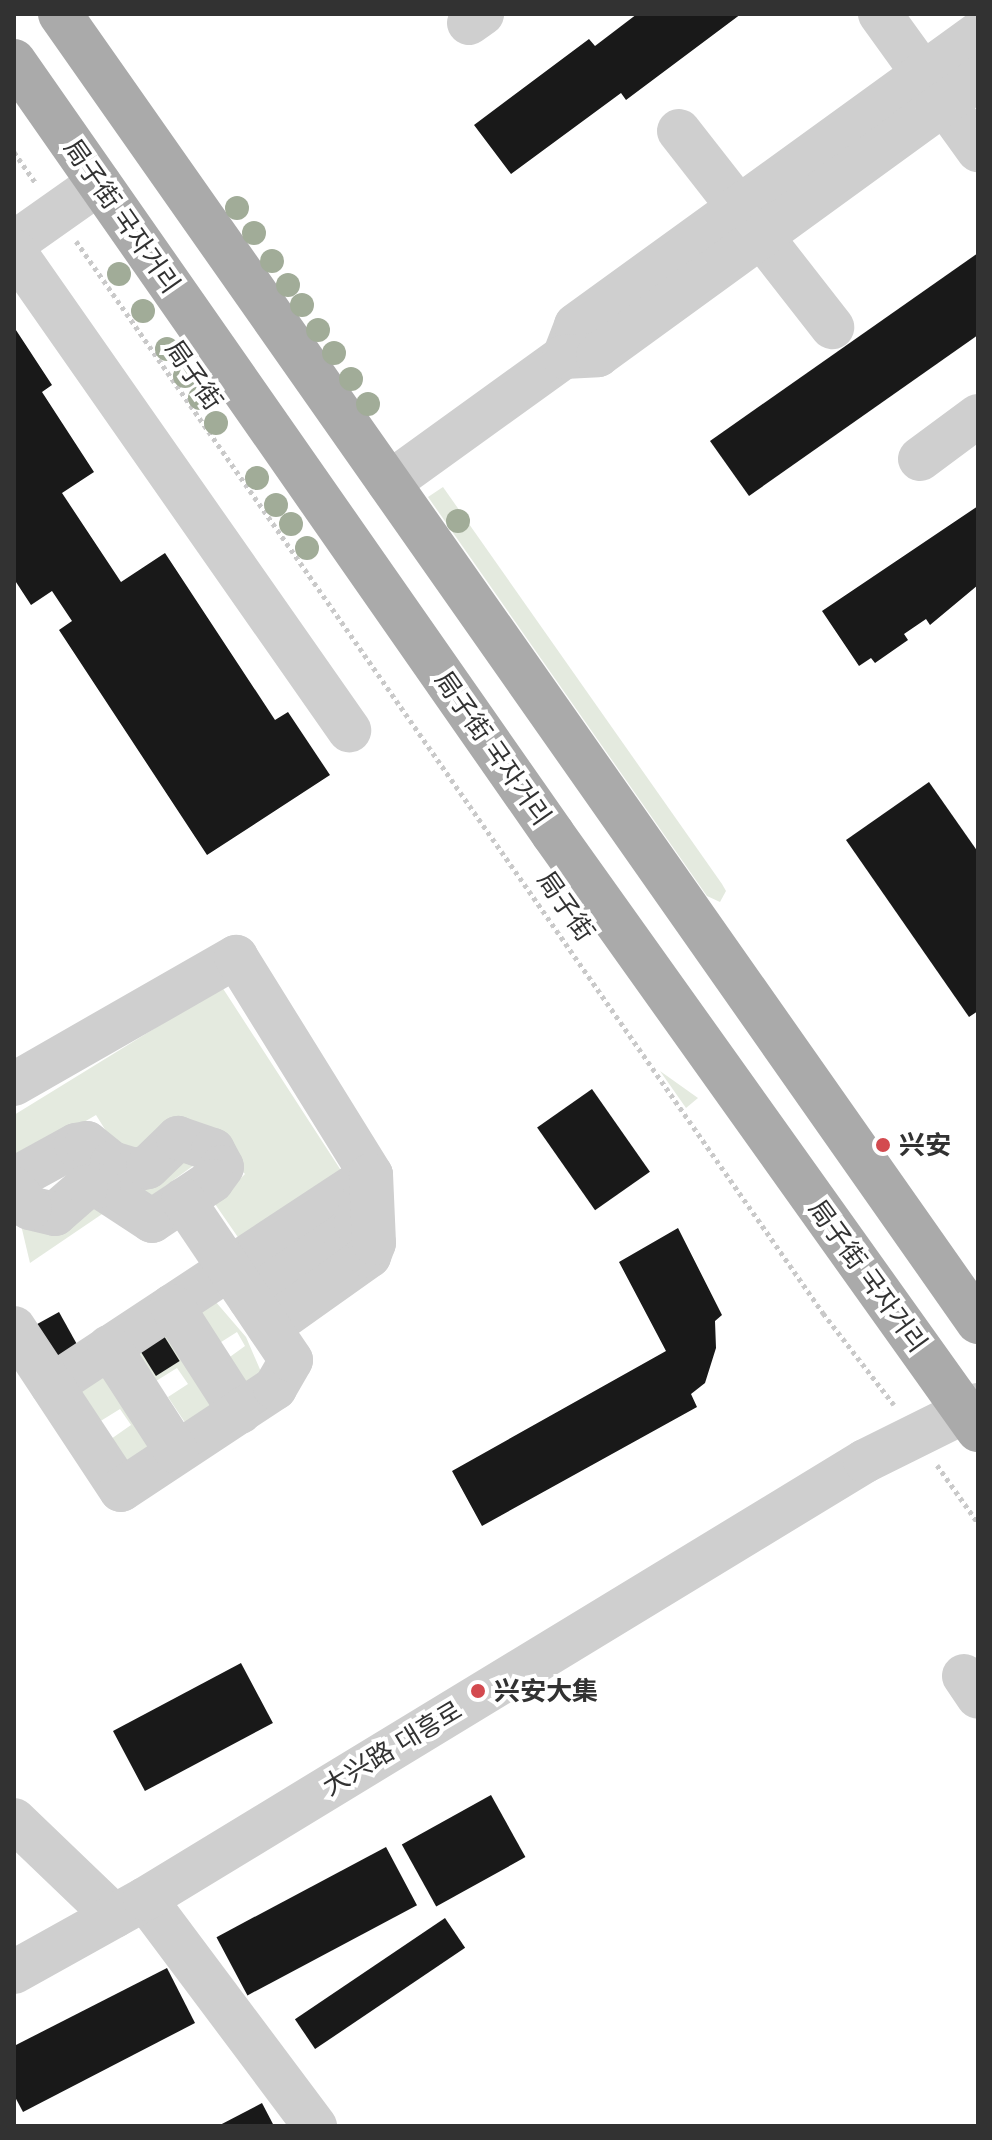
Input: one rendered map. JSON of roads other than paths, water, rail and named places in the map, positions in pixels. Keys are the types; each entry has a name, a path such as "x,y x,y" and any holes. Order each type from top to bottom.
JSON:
{"main road":[{"path":"60,14 978,1322"},
{"name":"局子街 국자거리","path":"14,61 553,834 974,1416"}],"street":[{"path":"880,14 949,85 978,150"},
{"path":"389,483 564,357 598,355 750,222 949,85 978,34"},
{"path":"679,131 832,327"},
{"path":"14,243 99,183"},
{"path":"14,251 349,730"},
{"path":"920,459 978,416"},
{"path":"14,1084 236,957 371,1175 374,1243 369,1256 249,1298 172,1306 52,1385"},
{"path":"14,1179 76,1145 87,1143 112,1163 135,1170 148,1167 178,1138 197,1140 213,1150 222,1167 152,1221 99,1186 86,1187 55,1214 30,1208 14,1189"},
{"path":"249,1298 371,1175"},
{"path":"14,1328 121,1490 240,1412 287,1375 291,1360 183,1200"},
{"path":"172,1306 240,1412"},
{"path":"109,1347 177,1452"},
{"name":"大兴路 대흥로","path":"14,1972 130,1907 865,1461 917,1436 974,1416"},
{"path":"14,1820 130,1907 315,2126"}],"place":[{"name":"兴安","path":"883,1145"},
{"name":"兴安大集","path":"478,1691"}]}
